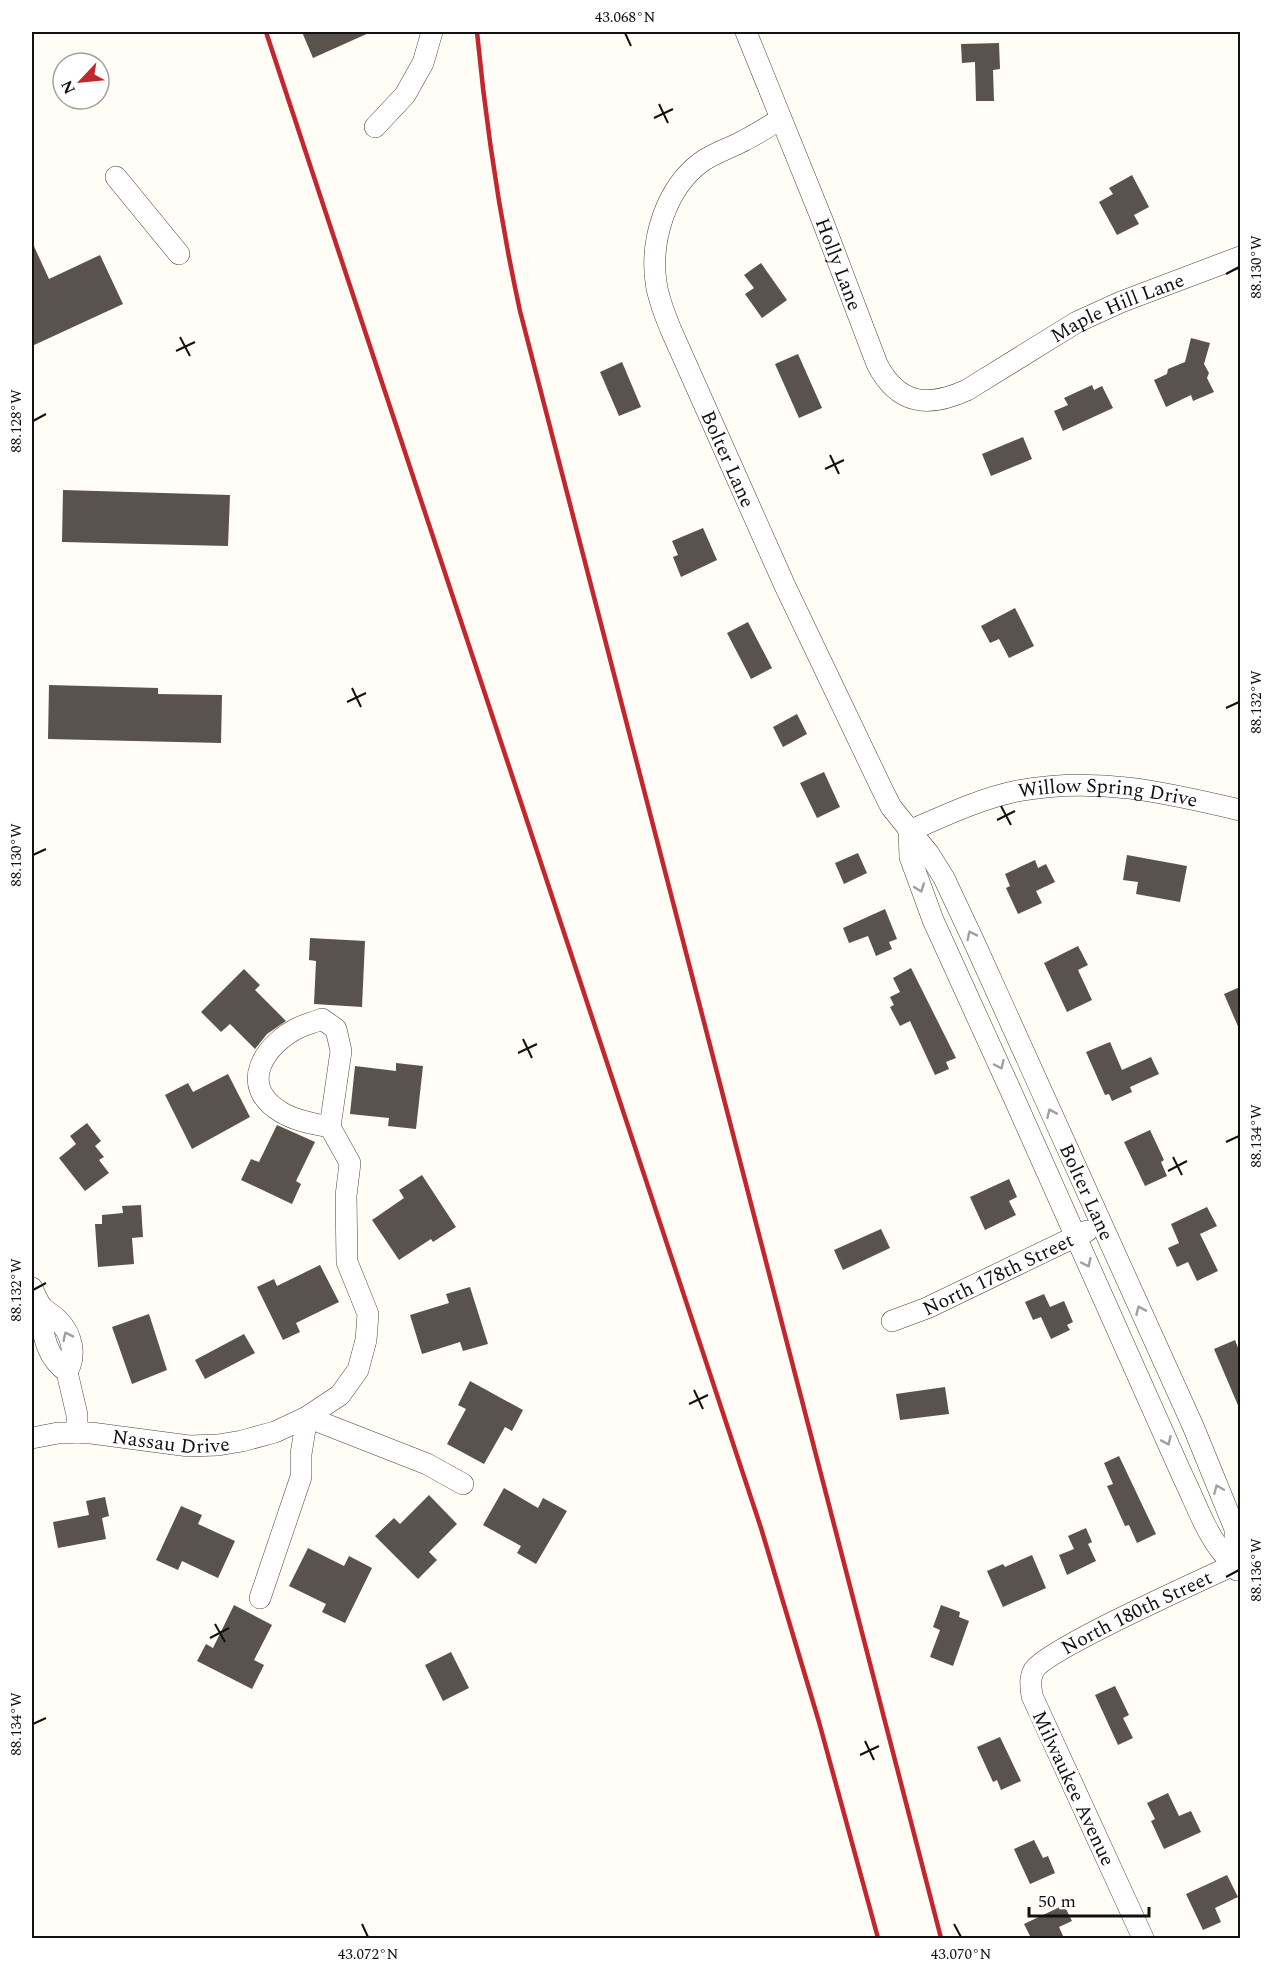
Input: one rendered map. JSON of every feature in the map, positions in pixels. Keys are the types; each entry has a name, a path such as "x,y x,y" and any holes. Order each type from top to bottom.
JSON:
{"street":[{"path":"375,127 405,95 423,63 432,32"},
{"name":"Holly Lane","path":"746,32 823,222 857,316 884,378 905,396 922,401 936,401 967,390 999,370"},
{"name":"Bolter Lane","path":"781,119 702,162 683,179 669,200 659,230 655,254 655,281 659,299 785,586 882,789 891,807 929,854 944,878 975,944 1193,1426 1235,1529 1238,1568"},
{"path":"116,177 178,254"},
{"name":"Maple Hill Lane","path":"999,370 1077,322 1240,257"},
{"name":"Willow Spring Drive","path":"909,831 970,805 1016,792 1062,785 1099,784 1134,788 1240,810"},
{"name":"Bolter Lane","path":"909,831 910,857 933,920 1206,1524 1222,1552 1238,1568"},
{"path":"322,1019 336,1029 341,1051 330,1127 282,1113 264,1099 257,1083 261,1063 278,1042 299,1027 322,1019"},
{"name":"Nassau Drive","path":"32,1438 58,1433 91,1433 189,1446 218,1445 276,1432 307,1418 340,1395 358,1370 366,1340 368,1314 347,1262 346,1196 350,1163 330,1127"},
{"name":"North 178th Street","path":"892,1321 927,1308 1101,1224"},
{"path":"32,1288 42,1307 59,1320 72,1346 74,1361 67,1372 74,1396 77,1433"},
{"path":"260,1598 301,1478 301,1454 307,1418 427,1464 463,1484"},
{"name":"North 180th Street","path":"1035,1669 1047,1658 1090,1635 1238,1568"},
{"name":"Milwaukee Avenue","path":"1035,1669 1030,1682 1032,1696 1143,1938"}],"building":[{"path":"302,32 371,32 313,58"},
{"path":"999,43 1000,69 993,70 994,101 976,101 975,62 962,63 961,44"},
{"path":"1132,175 1149,207 1134,215 1139,224 1117,235 1099,202 1113,194 1109,188"},
{"path":"32,242 49,279 100,255 123,304 32,346"},
{"path":"761,263 787,300 762,318 745,294 754,288 744,275"},
{"path":"1191,338 1210,343 1204,364 1209,373 1207,378 1214,392 1193,401 1191,395 1166,407 1154,380 1167,374 1168,369 1185,362"},
{"path":"798,354 822,408 799,418 775,364"},
{"path":"622,362 641,407 619,416 600,372"},
{"path":"1092,385 1094,390 1102,386 1113,408 1063,431 1054,411 1068,405 1064,398"},
{"path":"1023,437 1032,459 991,476 982,454"},
{"path":"63,490 230,495 228,546 62,542"},
{"path":"703,528 717,560 681,577 673,557 678,555 672,541"},
{"path":"1015,608 1034,646 1009,658 999,639 990,643 981,626"},
{"path":"748,622 772,668 751,679 727,633"},
{"path":"49,685 158,688 158,694 222,695 221,743 48,739"},
{"path":"797,714 807,734 783,747 773,727"},
{"path":"824,772 840,807 817,818 800,783"},
{"path":"858,853 867,873 844,884 835,863"},
{"path":"1127,855 1187,866 1180,902 1136,894 1138,882 1123,880"},
{"path":"1035,860 1038,868 1046,864 1055,882 1036,891 1042,903 1018,914 1006,888 1010,886 1005,874"},
{"path":"885,909 897,939 889,942 892,949 876,956 868,936 849,943 843,928"},
{"path":"310,938 365,941 362,1007 314,1004 316,961 309,960"},
{"path":"1078,946 1088,965 1078,970 1092,1000 1067,1012 1044,963"},
{"path":"911,968 956,1058 946,1062 949,1069 935,1075 910,1021 900,1026 890,1007 894,1005 890,997 900,992 893,978"},
{"path":"244,969 260,985 255,990 286,1021 267,1034 255,1049 230,1024 221,1032 201,1012"},
{"path":"1240,987 1240,1031 1224,994"},
{"path":"1110,1042 1122,1070 1151,1057 1159,1074 1130,1087 1132,1092 1112,1101 1109,1094 1105,1095 1086,1052"},
{"path":"396,1063 423,1066 416,1129 388,1126 389,1118 350,1114 355,1066 396,1071"},
{"path":"228,1074 250,1117 192,1149 165,1095 188,1083 193,1092"},
{"path":"87,1123 101,1141 95,1146 104,1157 99,1160 109,1173 85,1191 59,1158 76,1144 70,1136"},
{"path":"277,1125 315,1142 296,1181 301,1184 292,1204 241,1180 251,1159 259,1162"},
{"path":"1150,1130 1164,1160 1161,1162 1167,1176 1145,1186 1124,1142"},
{"path":"422,1175 456,1227 433,1242 431,1239 399,1260 372,1220 404,1198 399,1190"},
{"path":"1009,1179 1017,1197 1009,1201 1016,1215 985,1230 970,1197"},
{"path":"141,1205 143,1237 132,1238 134,1264 98,1267 95,1224 102,1224 102,1215 123,1213 122,1206"},
{"path":"1207,1207 1217,1226 1200,1234 1218,1271 1197,1281 1188,1262 1177,1267 1168,1248 1179,1243 1171,1224"},
{"path":"881,1229 890,1248 843,1270 834,1250"},
{"path":"320,1265 339,1302 296,1323 300,1332 283,1340 257,1287 274,1279 277,1286"},
{"path":"470,1287 488,1344 463,1351 460,1342 422,1354 410,1315 449,1303 446,1294"},
{"path":"1044,1294 1050,1307 1064,1301 1073,1322 1067,1325 1070,1330 1051,1339 1041,1317 1033,1320 1025,1302"},
{"path":"149,1314 167,1370 132,1384 112,1327"},
{"path":"244,1334 255,1353 205,1379 195,1360"},
{"path":"1235,1340 1240,1353 1240,1410 1214,1349"},
{"path":"470,1381 523,1410 512,1431 505,1427 484,1464 447,1444 466,1409 458,1405"},
{"path":"945,1387 949,1414 900,1420 896,1394"},
{"path":"1119,1456 1156,1534 1137,1543 1129,1525 1125,1526 1107,1486 1113,1484 1104,1463"},
{"path":"504,1488 538,1508 543,1498 567,1511 536,1564 517,1553 521,1546 483,1525"},
{"path":"429,1495 457,1524 429,1552 437,1560 418,1579 375,1536 394,1518 400,1524"},
{"path":"105,1497 109,1516 102,1518 106,1539 58,1548 53,1522 89,1515 86,1501"},
{"path":"181,1506 202,1515 198,1524 235,1541 218,1578 182,1561 178,1570 156,1560"},
{"path":"1086,1528 1092,1542 1088,1544 1096,1561 1067,1575 1059,1555 1074,1549 1068,1536"},
{"path":"308,1548 344,1566 349,1556 372,1568 345,1623 322,1612 326,1604 289,1586"},
{"path":"1032,1555 1046,1588 1003,1607 987,1571 1003,1564 1005,1567"},
{"path":"234,1605 272,1625 254,1660 264,1665 252,1689 197,1661 206,1644 213,1648"},
{"path":"941,1605 960,1612 959,1617 969,1621 953,1666 930,1657 940,1630 933,1627"},
{"path":"451,1652 469,1688 443,1701 425,1665"},
{"path":"1115,1686 1129,1715 1123,1718 1133,1738 1118,1745 1095,1695"},
{"path":"1000,1737 1021,1781 1001,1790 997,1780 993,1782 977,1747"},
{"path":"1168,1793 1179,1816 1191,1811 1201,1832 1164,1849 1151,1821 1155,1819 1147,1803"},
{"path":"1034,1840 1043,1858 1048,1856 1055,1873 1030,1884 1014,1849"},
{"path":"1227,1875 1238,1897 1215,1908 1221,1922 1203,1930 1186,1894"},
{"path":"1064,1905 1072,1921 1059,1927 1064,1938 1031,1938 1024,1924"}],"railway":[{"path":"266,32 761,1528 819,1722 878,1938"},
{"path":"477,32 494,172 520,311 941,1938"}]}
